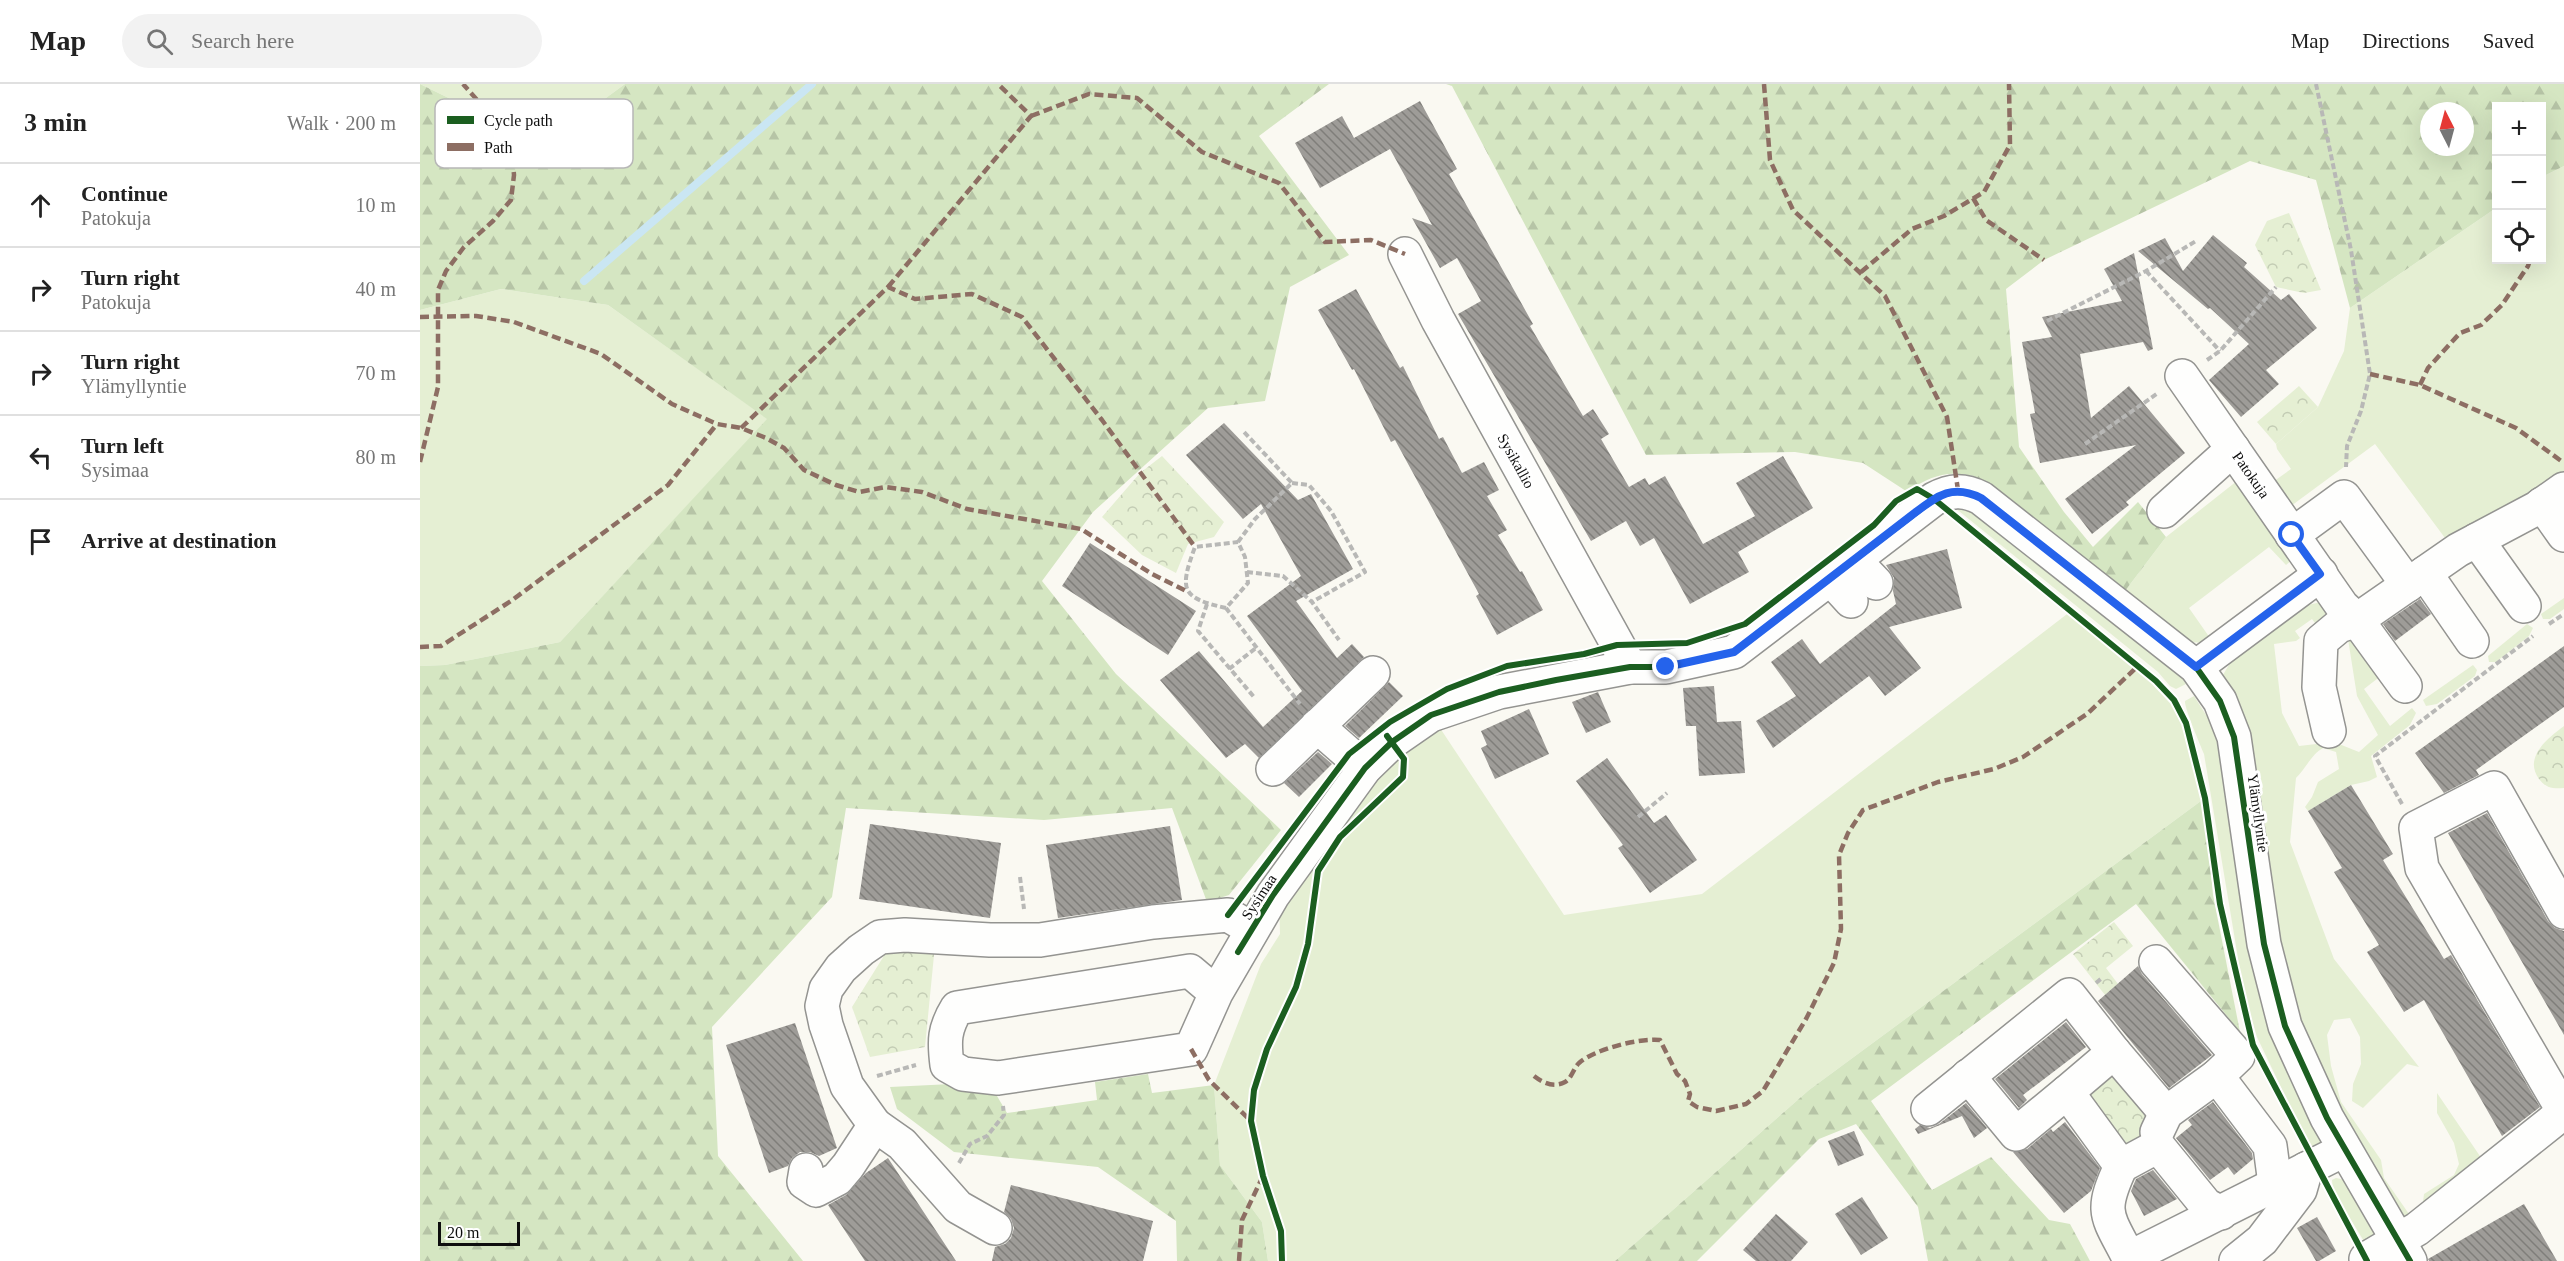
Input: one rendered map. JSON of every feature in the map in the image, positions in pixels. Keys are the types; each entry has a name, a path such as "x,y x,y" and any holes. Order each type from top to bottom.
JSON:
{"street":[{"name":"Sysikallio","path":"1405,254 1438,320 1630,668"},
{"name":"Patokuja","path":"2182,376 2342,606 2357,620 2405,686"},
{"path":"2164,511 2233,449"},
{"name":"Ylämyllyntie","path":"1934,499 1958,490 1970,492 1981,498 2196,667 2220,701 2234,737 2264,944 2281,1015 2308,1079 2344,1150 2404,1251"},
{"path":"2329,732 2319,687 2321,641 2339,626 2357,620 2477,540 2553,496 2564,535"},
{"path":"2292,535 2344,497 2472,641"},
{"name":"Sysimaa","path":"1216,993 1190,971 957,1008 944,1039 947,1065 963,1074 998,1078 1191,1049 1216,993 1273,895 1365,768 1392,742 1431,714 1499,692 1630,668 1666,667 1734,652 1853,581 1934,499"},
{"path":"2477,540 2524,606"},
{"path":"2196,667 2320,574"},
{"path":"1273,769 1373,674"},
{"path":"1317,726 1365,768"},
{"path":"2366,1259 2404,1251 2564,1112 2422,868 2416,828 2494,788 2564,912"},
{"path":"995,1228 958,1207 948,1198 902,1144 875,1125 847,1086 826,1026 822,1006 826,989 841,968 880,937 905,935 990,940 1040,940 1153,922 1228,915 1245,941"},
{"path":"2156,962 2238,1056 2217,1076 2166,1113 2157,1131 2158,1146 2206,1205 2221,1213"},
{"path":"1928,1109 2069,994 2166,1113"},
{"path":"1968,1076 2016,1134 2114,1052"},
{"path":"2217,1076 2270,1146 2275,1185"},
{"path":"2067,1092 2121,1166"},
{"path":"806,1170 804,1182 816,1190 837,1179 875,1125"},
{"path":"2158,1146 2121,1166 2108,1194 2107,1215 2129,1258 2344,1150"},
{"path":"2236,1261 2262,1240 2300,1190 2306,1169"}],"path":[{"path":"2316,84 2351,250 2370,374 2361,411 2347,446 2344,497"},
{"path":"2047,321 2146,271 2196,241"},
{"path":"2146,271 2220,351"},
{"path":"2085,444 2220,351 2276,287"},
{"path":"1244,432 1292,483 1309,485 1331,511 1365,572 1312,602"},
{"path":"1292,483 1255,519 1238,542 1195,547 1185,579 1188,592 1199,602 1226,608 1317,726"},
{"path":"1226,608 1248,583 1245,557 1238,542"},
{"path":"1247,572 1283,576 1312,602 1339,640"},
{"path":"1207,604 1197,631 1254,697"},
{"path":"2416,828 2375,756 2564,614"},
{"path":"1229,669 1256,648"},
{"path":"1638,817 1667,793"},
{"path":"948,1198 957,1166 970,1144 987,1136 1004,1115"}],"green space":[{"path":"420,84 625,84 604,99 451,99"},
{"path":"420,84 451,99 435,99 435,168 633,168 633,99 604,99 625,84 1329,84 1259,136 1349,255 1290,287 1265,401 1208,408 1093,512 1042,581 1116,674 1281,830 1229,895 1207,902 1172,808 1044,820 846,808 832,897 712,1027 718,1156 803,1261 420,1261 420,666 445,665 560,642 767,419 608,305 501,289 420,310"},
{"path":"1446,84 2564,84 2564,166 2546,175 2546,102 2492,102 2492,211 2350,308 2316,180 2250,161 2044,260 2006,289 2019,447 2064,512 2093,547 2138,502 2166,537 2125,591 1974,476 1946,474 1906,491 1863,463 1795,452 1646,455 1452,86"},
{"path":"2564,166 2564,480 2448,542 2375,444 2291,506 2270,484 2291,469 2276,444 2318,407 2344,351 2350,308 2492,211 2492,264 2546,264 2546,175"},
{"path":"2289,213 2321,290 2304,293 2276,287 2255,245 2267,221"},
{"path":"501,289 608,305 768,419 560,642 445,665 420,666 420,310"},
{"path":"2299,386 2318,407 2276,444 2257,422"},
{"path":"1162,456 1224,522 1214,537 1188,544 1176,573 1142,555 1102,517 1140,473"},
{"path":"2242,477 2293,559 2286,565 2269,547 2189,608 2210,638 2202,643 2191,642 2125,591 2166,537"},
{"path":"1959,501 2172,664 2186,684 2176,689 2170,686 2158,672 1949,503"},
{"path":"2564,598 2564,609 2550,619 2543,619 2541,614"},
{"path":"2326,601 2333,610 2321,631 2312,619 2295,631 2300,638 2296,641 2274,644 2282,713 2299,746 2334,742 2359,752 2378,735 2357,696 2348,639 2350,631 2382,675 2364,689 2390,726 2412,708 2416,713 2410,725 2371,756 2377,777 2351,785 2308,811 2305,807 2318,782 2339,769 2336,752 2323,748 2296,778 2290,842 2334,959 2419,1067 2407,1064 2363,1108 2352,1101 2353,1084 2361,1064 2360,1037 2350,1018 2334,1020 2327,1035 2331,1066 2341,1102 2381,1160 2384,1178 2409,1214 2417,1216 2422,1210 2424,1194 2454,1175 2459,1164 2454,1143 2437,1113 2437,1093 2484,1162 2406,1226 2343,1123 2293,1007 2220,680 2230,663 2303,606"},
{"path":"2071,611 2156,681 2174,700 2186,723 2205,798 1809,1090 1615,1261 1268,1261 1262,1222 1220,1165 1214,1085 1261,964 1280,934 1279,898 1372,773 1438,725 1564,915 1702,894"},
{"path":"2527,624 2533,628 2529,636 2496,662 2489,662 2488,656"},
{"path":"2473,665 2477,670 2475,676 2437,704 2426,706 2423,700"},
{"path":"2194,696 2208,718 2220,750 2321,1136 2321,1144 2314,1148 2308,1144 2257,1037 2244,994 2204,754 2185,705 2185,701"},
{"path":"2564,726 2564,788 2553,788 2539,779 2534,763 2545,742"},
{"path":"2205,798 2213,895 2240,1032 2136,904 1871,1101 1932,1190 1991,1157 2049,1220 2070,1224 2090,1261 1928,1261 1918,1207 1856,1124 1819,1139 1697,1261 1615,1261 1809,1090"},
{"path":"2114,922 2133,946 2106,968 2118,984 2105,995 2073,954"},
{"path":"892,943 935,945 925,1047 870,1057 852,1007"},
{"path":"2115,1062 2155,1127 2123,1151 2080,1086"},
{"path":"1148,1074 1152,1093 1214,1085 1220,1165 1262,1222 1268,1261 1177,1261 1176,1221 1098,1167 954,1152 897,1109 890,1087 972,1083 997,1096 1007,1113 1097,1100 1095,1082"},
{"path":"2336,1178 2346,1180 2382,1244 2368,1248 2333,1190 2332,1180"}],"building":[{"path":"1420,101 1457,169 1449,174 1533,324 1530,326 1583,416 1593,409 1609,434 1601,439 1629,487 1645,478 1649,485 1665,476 1703,544 1755,516 1736,483 1783,456 1813,508 1738,552 1749,572 1690,604 1654,538 1640,546 1626,521 1591,541 1458,314 1481,301 1457,258 1440,268 1412,218 1432,225 1390,149 1320,188 1295,143 1342,116 1354,138"},
{"path":"2213,235 2247,263 2244,267 2281,300 2289,294 2317,328 2266,370 2279,384 2241,417 2209,380 2249,344 2210,308 2208,309 2138,251 2165,238 2183,271"},
{"path":"2134,253 2153,349 2148,351 2143,342 2080,354 2091,418 2129,386 2185,453 2126,502 2129,505 2092,534 2065,499 2136,445 2040,463 2030,414 2035,413 2022,342 2052,337 2042,317 2122,301 2104,269"},
{"path":"1356,289 1400,368 1403,366 1439,439 1443,437 1462,473 1484,462 1499,490 1487,496 1507,530 1498,535 1520,572 1522,571 1543,610 1497,635 1476,596 1479,594 1395,440 1391,442 1354,369 1352,370 1318,310"},
{"path":"1224,423 1298,500 1311,494 1353,569 1296,601 1337,658 1352,644 1364,657 1259,758 1245,744 1226,758 1160,680 1199,651 1263,727 1302,691 1247,616 1301,576 1261,504 1243,519 1186,455"},
{"path":"1090,543 1196,611 1168,655 1062,586"},
{"path":"1947,549 1962,608 1889,627 1921,668 1885,696 1869,676 1773,748 1756,721 1796,696 1771,662 1802,639 1820,664 1896,604 1893,591 1894,578 1886,565"},
{"path":"2420,599 2431,614 2395,641 2383,624"},
{"path":"2564,646 2564,707 2476,770 2479,775 2444,793 2415,753"},
{"path":"1389,682 1403,696 1359,738 1345,726"},
{"path":"1714,686 1717,722 1741,721 1745,773 1699,776 1696,726 1686,726 1683,688"},
{"path":"1598,692 1611,722 1586,733 1572,702"},
{"path":"1529,709 1549,754 1495,779 1481,748 1487,745 1481,731"},
{"path":"1318,752 1332,764 1299,797 1284,783"},
{"path":"1607,758 1654,823 1666,815 1697,860 1650,893 1618,848 1623,845 1576,781"},
{"path":"2351,785 2393,854 2383,860 2444,959 2451,955 2540,1107 2502,1136 2424,1000 2404,1012 2367,952 2379,945 2334,872 2342,868 2308,811"},
{"path":"2487,813 2548,921 2555,928 2564,931 2564,1035 2448,833"},
{"path":"870,824 1001,843 990,918 859,899"},
{"path":"1170,826 1182,900 1058,918 1046,845"},
{"path":"2138,966 2142,974 2212,1055 2169,1088 2098,1001"},
{"path":"2066,1022 2086,1047 2023,1095 2027,1100 2019,1108 1995,1079"},
{"path":"795,1023 837,1148 819,1156 810,1152 800,1152 792,1158 788,1166 769,1173 726,1045"},
{"path":"2213,1102 2252,1153 2253,1159 2234,1175 2228,1167 2210,1180 2176,1138 2192,1125 2188,1120"},
{"path":"1966,1103 1987,1128 1974,1138 1962,1116 1918,1134 1915,1129 1920,1125 1930,1128 1939,1124"},
{"path":"2065,1122 2100,1168 2091,1191 2064,1213 2013,1152 2027,1149 2051,1129 2053,1132"},
{"path":"1854,1131 1864,1155 1838,1166 1828,1141"},
{"path":"888,1158 956,1261 865,1261 828,1205 846,1195 866,1173"},
{"path":"2153,1170 2177,1199 2144,1216 2131,1191 2136,1179"},
{"path":"1011,1185 1153,1221 1143,1261 992,1261 995,1247 1005,1244 1011,1238 1014,1228 1011,1219 1004,1212"},
{"path":"1862,1197 1888,1238 1861,1255 1835,1214"},
{"path":"2524,1204 2557,1261 2429,1261 2428,1259"},
{"path":"1776,1214 1808,1242 1791,1261 1756,1261 1743,1250"},
{"path":"2317,1217 2336,1251 2319,1261 2316,1261 2297,1228"}],"waterway":[{"path":"584,281 812,84"}],"marked path":[{"path":"463,84 476,99"},
{"path":"888,287 1031,116 998,84"},
{"path":"1764,84 1770,160 1793,210 1885,296 1947,417 1958,490"},
{"path":"1861,272 1912,229 1944,216 1984,192 2010,145 2009,84"},
{"path":"1031,116 1089,94 1137,98 1202,152 1279,183 1325,242 1371,240 1405,254"},
{"path":"420,462 438,387 438,290 446,271 464,247 493,221 511,200 513,168"},
{"path":"1973,198 1986,220 2044,260"},
{"path":"2420,385 2428,368 2460,333 2481,325 2502,305 2529,264"},
{"path":"741,428 888,287 915,299 972,294 1022,317 1102,420 1195,547"},
{"path":"420,317 476,316 514,322 601,354 672,404 717,424 741,428 766,438 784,448 804,470 836,485 859,492 886,487 922,492 967,509 1081,529 1152,574 1188,592"},
{"path":"2370,374 2420,385 2516,428 2564,463"},
{"path":"420,647 441,646 511,601 668,485 717,424"},
{"path":"1534,1076 1549,1084 1561,1084 1569,1078 1579,1063 1595,1053 1629,1043 1660,1040 1677,1074 1685,1081 1690,1094 1688,1101 1697,1107 1716,1111 1746,1104 1763,1091 1806,1019 1834,963 1841,929 1839,855 1848,833 1863,810 1938,782 1994,769 2023,757 2087,714 2138,666"},
{"path":"1191,1049 1209,1080 1251,1121"},
{"path":"1239,1261 1242,1220 1263,1176"}],"cycle path":[{"path":"1228,915 1349,754 1390,722 1447,689 1507,666 1584,654 1617,645 1687,643 1745,624 1874,525 1896,501 1917,489 1934,499 2156,681 2174,700 2186,723 2205,798 2220,904 2253,1045 2367,1261"},
{"path":"1238,952 1273,895 1365,768 1392,742 1431,715 1499,692 1556,680 1630,667 1666,667 1734,652 1934,499 1952,492 1968,493 1981,498 2196,667 2220,701 2234,737 2264,944 2285,1026 2327,1118 2410,1261"},
{"path":"1282,1261 1281,1231 1263,1176 1251,1121 1254,1090 1267,1049 1296,987 1308,944 1318,871 1340,837 1403,777 1404,759 1387,736"}],"route":[{"path":"1666,667 1734,652 1934,499 1958,490 1970,492 1981,498 2196,667 2320,574 2292,535"}]}
